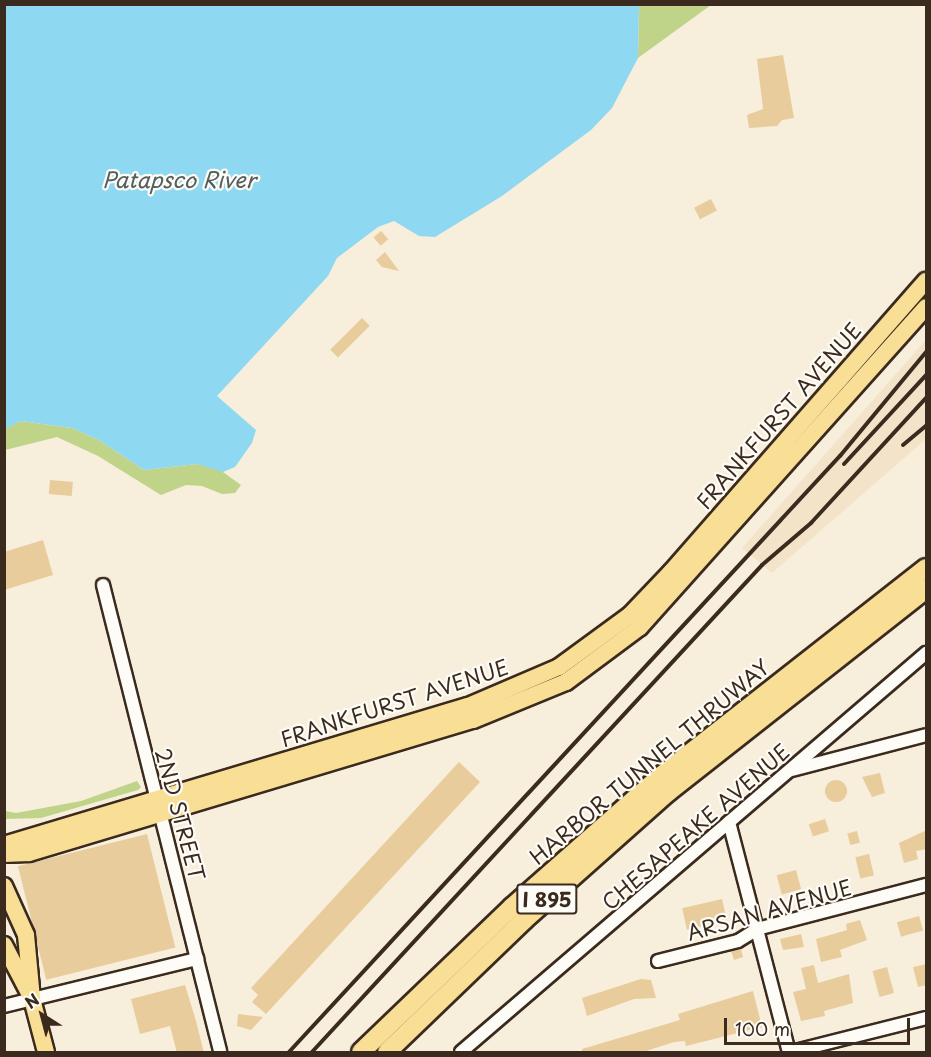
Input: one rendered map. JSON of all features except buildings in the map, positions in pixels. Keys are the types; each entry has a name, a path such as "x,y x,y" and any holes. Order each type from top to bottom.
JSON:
{"highway":[{"name":"HARBOR TUNNEL THRUWAY","path":"361,1053 590,836 738,712 927,567"},
{"name":"HARBOR TUNNEL THRUWAY","path":"387,1053 524,920 660,799 927,588"}],"main road":[{"name":"FRANKFURST AVENUE","path":"827,406 927,281"},
{"name":"FRANKFURST AVENUE","path":"4,854 29,853 468,706 559,667 630,615 827,406 927,307"},
{"name":"FRANKFURST AVENUE","path":"4,845 161,807"},
{"path":"4,886 26,935 32,999 46,1053"},
{"path":"26,935 4,943 32,999"}],"street":[{"name":"2ND STREET","path":"104,585 161,807 220,1053"},
{"name":"CHESAPEAKE AVENUE","path":"461,1053 927,653"},
{"path":"788,771 927,735"},
{"path":"729,822 790,1053 927,1018"},
{"name":"ARSAN AVENUE","path":"658,961 738,941 757,929 927,885"},
{"path":"4,1006 197,959"}],"shaded area":[{"path":"926,340 926,439 772,573 742,548"}],"green space":[{"path":"639,5 711,5 638,58"},
{"path":"21,421 72,428 99,440 144,470 197,464 216,467 241,485 235,493 222,494 202,486 186,485 161,495 98,456 57,437 5,450 4,429"},
{"path":"137,781 141,787 138,790 41,818 5,819 5,811 16,813 81,801"}],"water":[{"name":"Patapsco River","path":"4,5 639,5 638,58 612,108 591,130 502,196 435,237 419,236 394,221 378,227 337,258 328,276 217,396 256,430 252,443 235,467 223,472 197,464 144,470 99,440 72,428 21,421 5,429"}],"railway":[{"path":"289,1052 840,456 926,352"},
{"path":"844,464 926,375"},
{"path":"312,1052 762,565 811,523 926,398"},
{"path":"903,445 926,426"}]}
